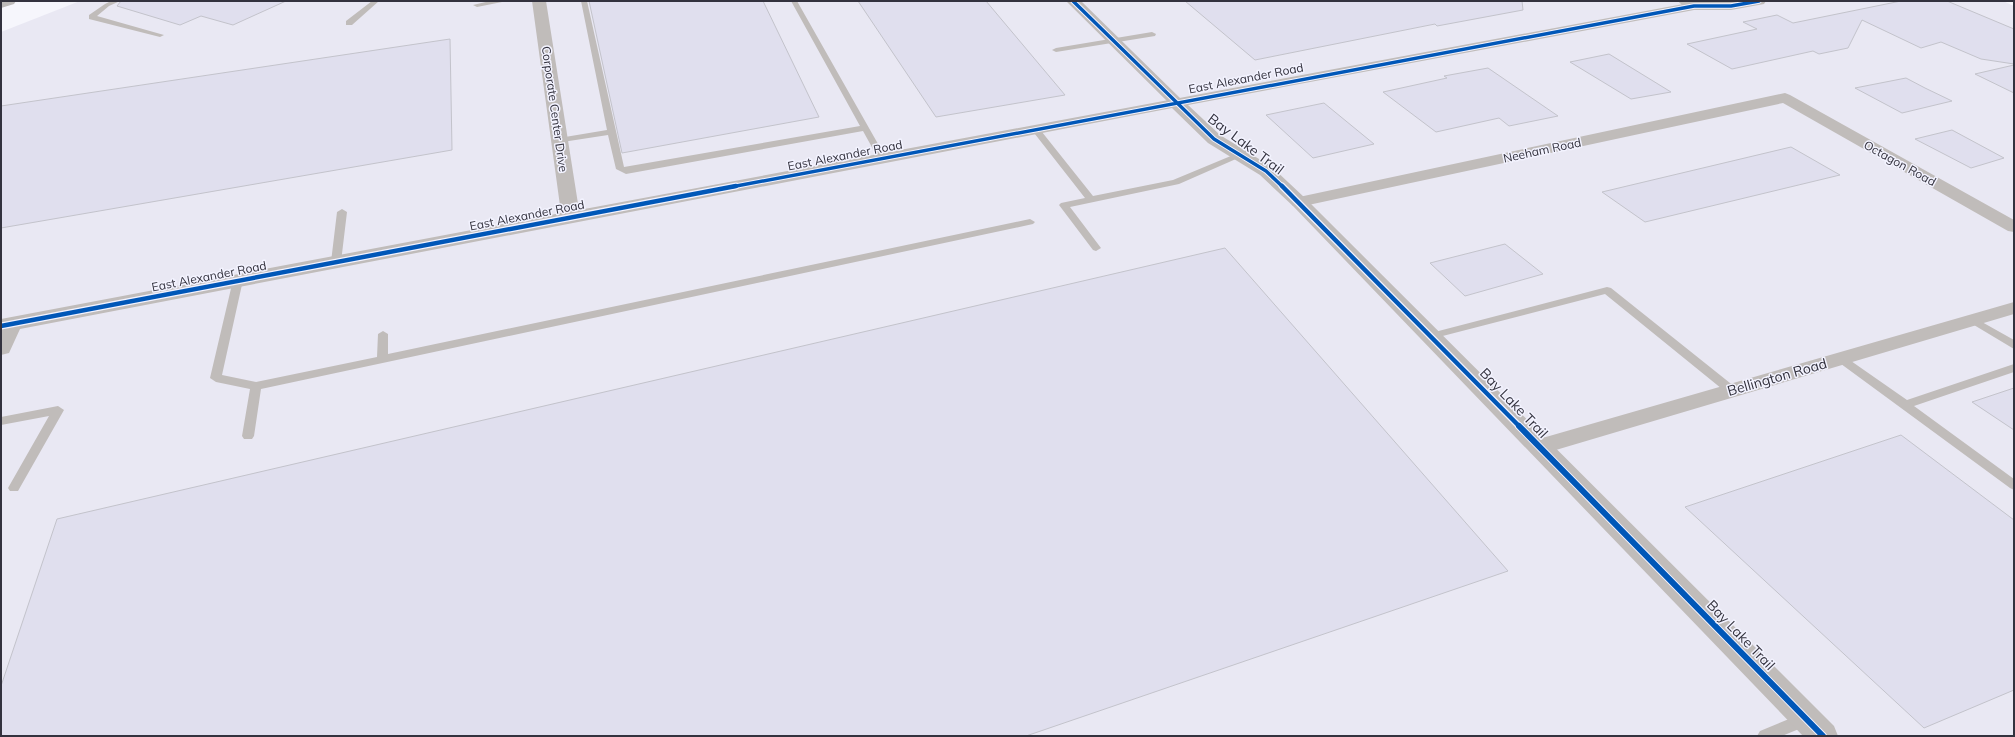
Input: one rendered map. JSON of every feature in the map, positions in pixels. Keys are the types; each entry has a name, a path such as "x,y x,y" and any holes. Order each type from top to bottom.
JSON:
{"highway":[{"path":"1,4 9,1"}],"street":[{"name":"Corporate Center Drive","path":"539,1 571,217"},
{"path":"1073,1 1176,102"},
{"name":"East Alexander Road","path":"7,325 1694,3 1731,6 1759,1"},
{"name":"Neeham Road","path":"1299,202 1785,98"},
{"name":"Octagon Road","path":"1785,98 2014,227"},
{"name":"Bay Lake Trail","path":"1176,102 1214,139 1266,171 1299,202 1823,736"},
{"name":"Bellington Road","path":"1540,447 2014,308"},
{"path":"1,348 7,325"}],"lane":[{"path":"117,1 107,5 92,16 160,34"},
{"path":"349,23 376,1"},
{"path":"477,5 504,1"},
{"path":"584,1 620,169 626,170 865,128"},
{"path":"794,1 882,158"},
{"path":"1056,50 1152,34"},
{"path":"1035,129 1091,200"},
{"path":"560,141 611,132"},
{"path":"1096,248 1064,205 1176,182 1241,155"},
{"path":"336,262 342,212"},
{"path":"238,280 216,378 256,386 1030,222"},
{"path":"1431,336 1607,290 1731,390"},
{"path":"1973,320 2014,345"},
{"path":"382,360 383,334"},
{"path":"1841,358 2014,485"},
{"path":"1905,405 2014,368"},
{"path":"248,436 256,386"},
{"path":"1,421 58,410 14,488"},
{"path":"1765,736 1807,719"}],"shaded area":[{"path":"80,1 2003,1 2014,6 2014,736 1,736 1,32"}],"building":[{"path":"121,1 286,1 233,25 201,16 180,25 117,6"},
{"path":"589,1 763,1 819,117 622,153"},
{"path":"858,1 986,1 1065,95 936,117"},
{"path":"1185,1 1522,1 1523,10 1437,26 1435,24 1255,60"},
{"path":"1901,1 1947,1 2014,29 2014,64 1981,59 1941,42 1921,48 1862,20 1848,48 1819,54 1813,51 1732,69 1687,44 1757,29 1743,22 1777,15 1793,23"},
{"path":"450,39 452,150 1,228 1,106"},
{"path":"1609,54 1671,92 1631,99 1570,62"},
{"path":"2014,65 2014,93 1975,74"},
{"path":"1488,68 1558,116 1509,126 1499,118 1436,132 1383,92 1447,78 1444,76"},
{"path":"1906,78 1952,101 1902,113 1855,88"},
{"path":"1324,103 1374,144 1313,158 1266,115"},
{"path":"1952,130 2004,158 1971,168 1915,139"},
{"path":"1791,147 1840,175 1645,222 1602,192"},
{"path":"1505,244 1543,274 1465,296 1430,263"},
{"path":"1225,248 1508,571 1026,736 1,736 1,686 57,519"},
{"path":"2014,388 2014,430 1972,402"},
{"path":"1901,435 2014,520 2014,690 1924,728 1685,507"}],"cycle path":[{"path":"1073,1 1214,139 1266,171 1299,202 1823,736"},
{"path":"1,326 1176,102 1694,6 1731,6 1759,1"}]}
